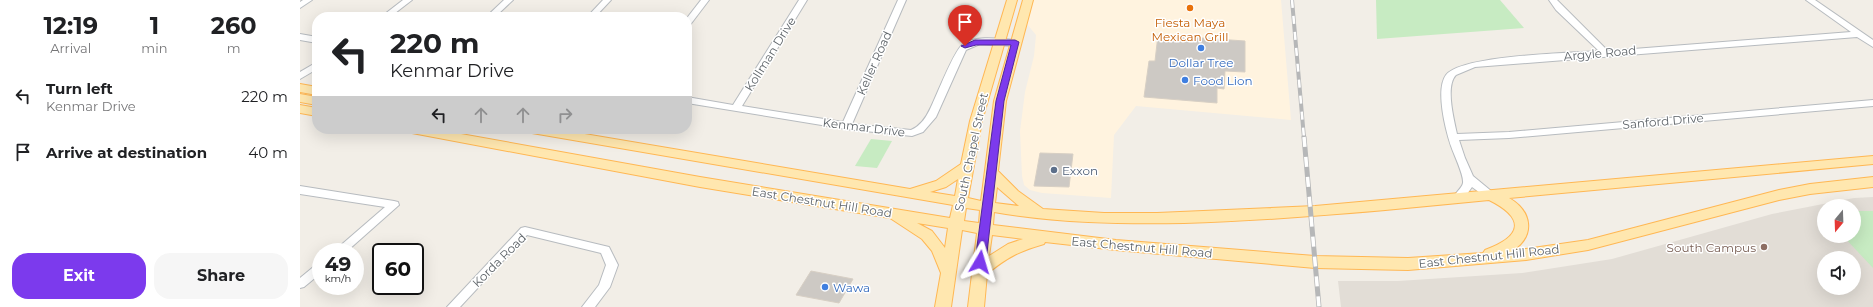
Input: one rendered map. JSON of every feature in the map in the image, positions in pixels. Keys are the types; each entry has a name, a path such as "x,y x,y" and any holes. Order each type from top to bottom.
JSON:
{"main road":[{"name":"South Chapel Street","path":"943,307 956,224 976,121 998,42 1012,0"},
{"name":"South Chapel Street","path":"976,307 1000,101 1015,42 1028,0"},
{"path":"300,88 312,90"},
{"path":"300,98 312,100"},
{"path":"300,108 312,111"},
{"name":"East Chestnut Hill Road","path":"439,134 700,182 984,229 1050,238 1315,262 1408,264 1470,261 1526,255 1588,245 1779,195 1810,189 1873,182"},
{"name":"East Chestnut Hill Road","path":"561,134 960,203 1041,214 1103,217 1196,217 1310,211 1873,160"},
{"path":"908,194 941,184 967,166"},
{"path":"991,171 1001,185 1010,194 1041,214"},
{"path":"1470,261 1506,248 1518,239 1522,228 1520,217 1514,208 1491,195"},
{"path":"888,212 926,235 938,249 948,272"},
{"path":"979,273 1005,251 1021,243 1050,238"}],"street":[{"path":"300,6 308,0"},
{"path":"392,12 408,0"},
{"path":"496,12 509,0"},
{"path":"596,12 607,0"},
{"path":"692,17 705,0"},
{"name":"Kollman Drive","path":"736,108 803,0"},
{"name":"Keller Road","path":"846,126 902,0"},
{"path":"1553,0 1565,14 1606,53"},
{"path":"1810,0 1873,44"},
{"name":"Argyle Road","path":"1491,195 1468,177 1453,138 1445,87 1449,77 1458,70 1492,62 1858,34"},
{"path":"300,37 312,39"},
{"name":"Kenmar Drive","path":"692,101 846,126 912,132 920,130 931,117 962,49 965,46 975,42 1015,42"},
{"path":"300,76 312,69"},
{"name":"Sanford Drive","path":"1453,138 1509,135 1873,103"},
{"path":"1458,198 1468,185 1468,177"},
{"path":"300,190 394,205 350,243"},
{"name":"Korda Road","path":"453,307 525,231 605,250 612,265 604,287 588,307"},
{"path":"300,284 312,274"}],"shaded area":[{"path":"1033,0 1281,0 1291,120 1136,106 1114,135 1111,198 1042,193 1030,190 1024,185 1022,176 1020,131 1025,92 1034,56 1036,35 1027,24"},
{"name":"South Campus","path":"1873,197 1873,307 1341,307 1338,281 1398,281 1522,273 1612,259 1772,214 1817,205 1817,243 1861,243 1861,199 1849,199"}],"green space":[{"path":"1376,0 1500,0 1524,28 1377,39"},
{"path":"871,139 892,141 877,168 855,166"},
{"path":"1861,211 1873,211 1873,268 1861,255 1861,251 1857,251 1850,243 1861,243"}],"building":[{"name":"Food Lion","path":"1158,35 1245,41 1245,72 1225,71 1224,89 1217,88 1217,103 1144,97 1149,61 1155,61"},
{"name":"Exxon","path":"1040,153 1073,154 1069,187 1034,186"},
{"name":"Wawa","path":"811,271 853,279 839,303 796,295"}],"railway":[{"path":"1292,0 1304,138"},
{"path":"1304,137 1319,307"}],"place":[{"name":"Fiesta Maya Mexican Grill","path":"1190,8"},
{"name":"Dollar Tree","path":"1201,48"},
{"name":"Food Lion","path":"1185,80"},
{"name":"Exxon","path":"1054,170"},
{"name":"South Campus","path":"1764,247"},
{"name":"Wawa","path":"825,287"}],"route":[{"path":"965,46 975,42 1015,42 1000,101 980,262"}]}
